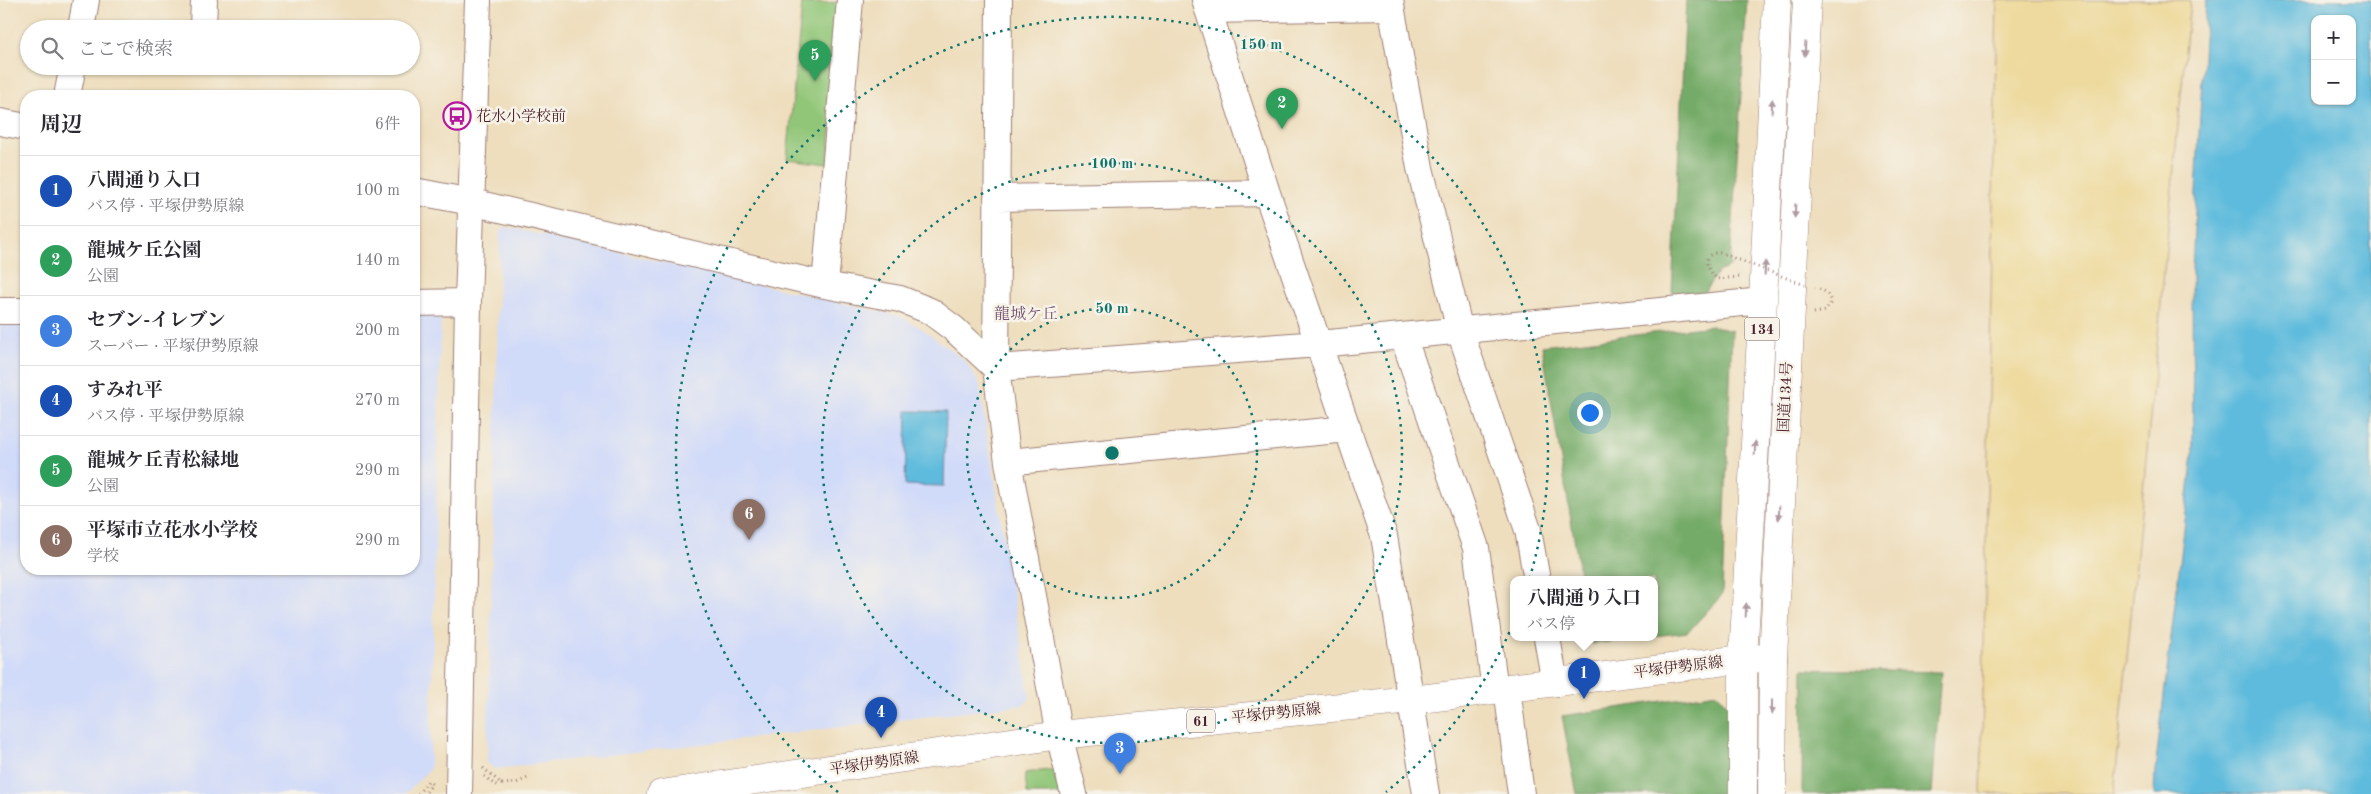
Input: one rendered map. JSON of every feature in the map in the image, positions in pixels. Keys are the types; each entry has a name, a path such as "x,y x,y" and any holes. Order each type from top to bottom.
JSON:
{"main road":[{"name":"国道134号","path":"1743,794 1743,659 1764,302 1777,0"},
{"name":"国道134号","path":"1772,794 1772,658 1807,0"},
{"name":"平塚伊勢原線","path":"661,794 1059,735 1412,700 1743,659 1772,658"}],"street":[{"path":"83,20 86,0"},
{"path":"203,20 204,0"},
{"path":"458,794 468,302 478,0"},
{"path":"999,0 996,368 1008,462 1059,735 1074,794"},
{"path":"825,285 842,1"},
{"path":"1426,794 1384,536 1267,193 1206,5 1391,3 1420,168 1460,331 1528,530 1536,576"},
{"path":"68,90 71,75"},
{"path":"0,122 20,126"},
{"path":"420,192 471,202 825,285 900,299 930,311 954,329 996,368 1319,344 1764,302"},
{"path":"997,198 1267,193"},
{"path":"420,303 468,302"},
{"path":"0,311 20,311"},
{"path":"1403,336 1476,548 1522,794"},
{"path":"1008,462 1348,429"},
{"path":"1548,641 1555,683"}],"path":[{"path":"1740,277 1717,279 1708,272 1706,264 1708,257 1714,253 1722,253 1824,290 1829,295 1830,307 1820,313 1813,313"},
{"path":"482,767 502,784"},
{"path":"484,776 495,785 516,783 528,778"},
{"path":"418,794 428,781 432,784 425,794"}],"shaded area":[{"path":"506,227 899,316 921,328 964,360 979,383 1030,698 1024,705 494,769 487,762 500,232"},
{"path":"420,311 441,311 430,769 405,794 0,794 0,317 20,317 20,575 420,575"}],"green space":[{"path":"1686,0 1747,0 1730,267 1718,272 1703,294 1672,292"},
{"path":"843,2 828,164 787,159 802,4"},
{"path":"1712,326 1732,331 1722,595 1688,632 1658,636 1658,576 1580,576 1542,346"},
{"path":"1592,641 1617,641 1592,644"},
{"path":"1803,669 1941,672 1932,794 1802,794"},
{"path":"1717,693 1735,714 1737,794 1577,794 1562,716"},
{"path":"1056,769 1063,794 1027,794 1025,773"}],"sand":[{"path":"1997,0 2190,0 2114,794 1981,794"}],"water":[{"path":"2206,0 2371,0 2371,794 2154,794 2155,771 2193,454 2192,270"},
{"path":"907,411 946,412 944,486 905,485"}],"place":[{"name":"龍城ケ丘青松緑地","path":"815,81"},
{"name":"花水小学校前","path":"457,116"},
{"name":"龍城ケ丘公園","path":"1282,129"},
{"name":"平塚市立花水小学校","path":"749,540"},
{"name":"八間通り入口","path":"1584,699"},
{"name":"すみれ平","path":"881,738"},
{"name":"セブン-イレブン","path":"1120,774"}],"district":[{"name":"龍城ケ丘","path":"1026,313"}]}
